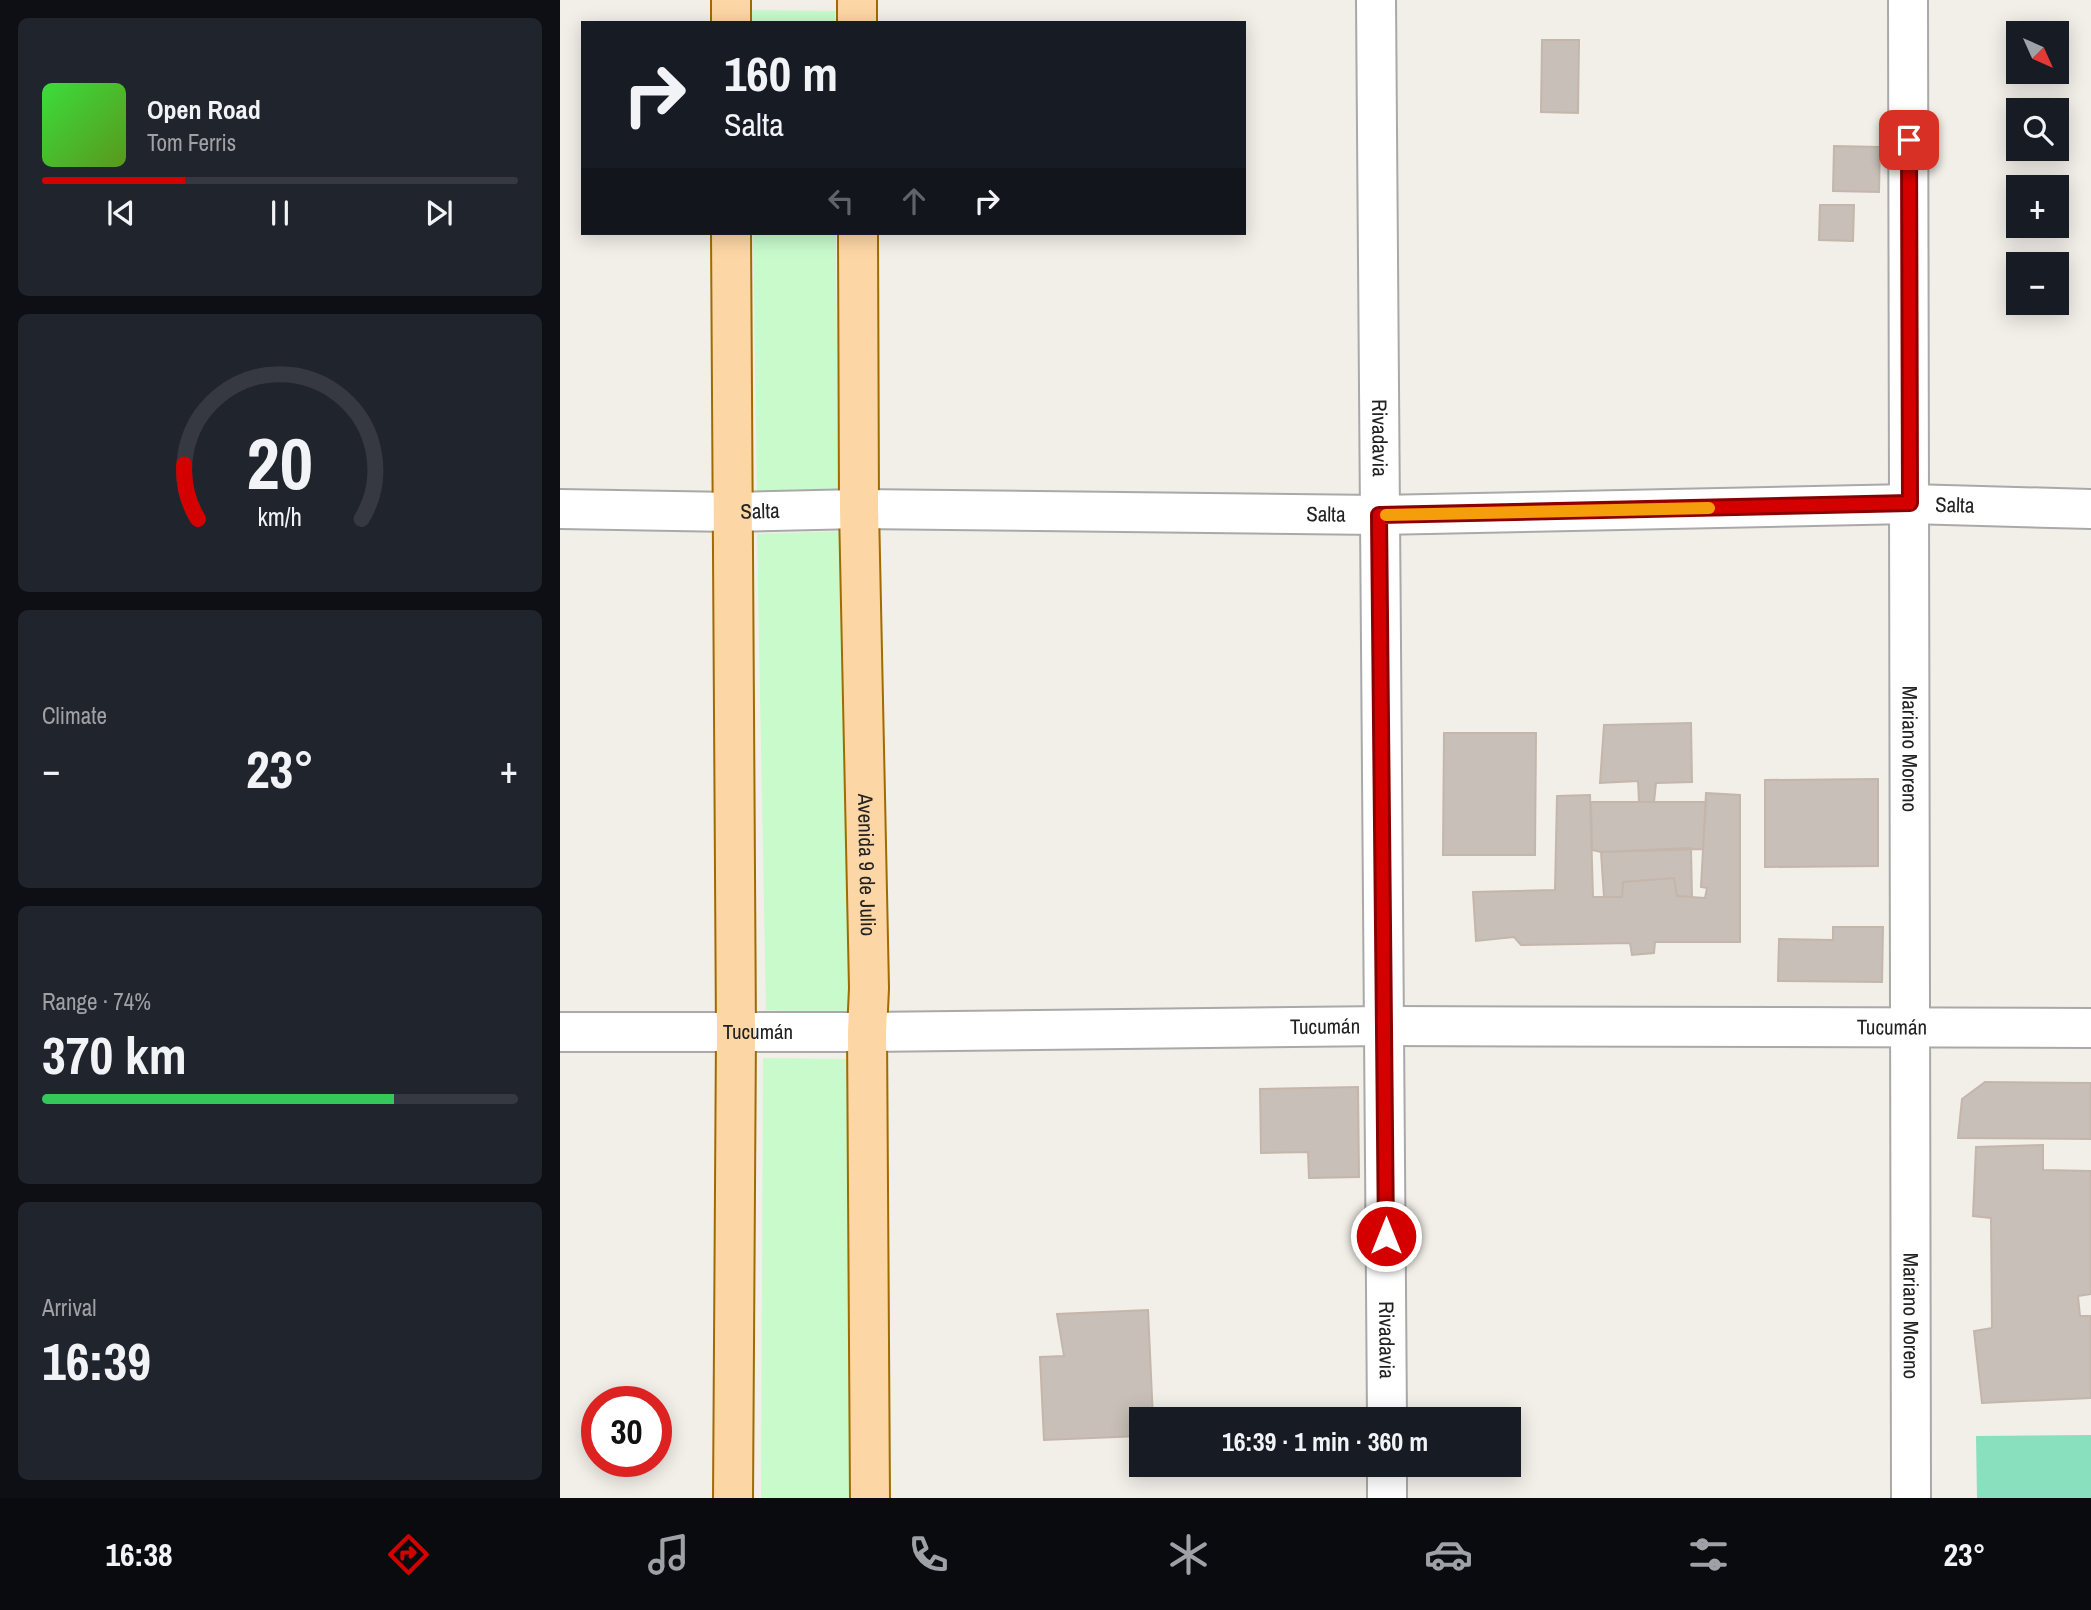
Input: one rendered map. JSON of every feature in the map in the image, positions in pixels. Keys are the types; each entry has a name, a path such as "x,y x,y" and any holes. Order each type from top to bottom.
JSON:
{"main road":[{"path":"731,0 731,21"},
{"path":"857,0 857,21"},
{"path":"731,235 736,1033 733,1498"},
{"name":"Avenida 9 de Julio","path":"858,235 859,509 869,988 870,1498"}],"street":[{"name":"Rivadavia","path":"1376,0 1387,1407"},
{"name":"Mariano Moreno","path":"1908,0 1911,1498"},
{"name":"Salta","path":"560,509 731,512 859,509 1379,515 1910,503 2091,509"},
{"name":"Tucumán","path":"560,1032 736,1033 1385,1026 2091,1028"},
{"path":"1387,1477 1387,1498"}],"green space":[{"path":"749,10 835,11 835,21 749,21"},
{"path":"753,235 836,235 838,494 757,494"},
{"path":"847,531 850,1014 766,1010 757,534"},
{"path":"763,1058 849,1059 853,1498 761,1498"},
{"path":"2091,1435 2091,1498 1977,1498 1976,1436"}],"building":[{"path":"1542,40 1579,40 1578,113 1541,112"},
{"path":"1834,146 1880,147 1879,192 1833,191"},
{"path":"1820,205 1854,205 1853,241 1819,240"},
{"path":"1691,723 1692,782 1656,783 1654,802 1639,802 1638,781 1600,783 1604,725"},
{"path":"1444,733 1536,733 1535,855 1443,855"},
{"path":"1878,779 1878,866 1765,867 1765,780"},
{"path":"1706,793 1740,795 1740,942 1655,942 1654,953 1632,955 1630,943 1521,945 1514,937 1476,941 1473,892 1555,890 1557,796 1590,795 1593,897 1622,897 1623,882 1674,878 1677,896 1705,898 1707,888 1701,887"},
{"path":"1591,802 1706,802 1703,849 1592,850"},
{"path":"1691,848 1692,897 1677,896 1674,878 1623,882 1622,897 1604,897 1601,852"},
{"path":"1833,927 1883,927 1882,982 1778,981 1779,939 1833,940"},
{"path":"1985,1082 2091,1083 2091,1139 1958,1138 1962,1099"},
{"path":"1358,1087 1359,1177 1309,1178 1308,1152 1261,1153 1260,1089"},
{"path":"2043,1145 2043,1170 2091,1171 2091,1294 2078,1296 2080,1316 2091,1316 2091,1398 1982,1403 1974,1331 1992,1328 1991,1218 1973,1216 1976,1147"},
{"path":"1148,1310 1152,1407 1129,1407 1129,1436 1044,1440 1040,1357 1064,1356 1057,1314"}],"slow traffic":[{"path":"1386,515 1709,508"}],"route":[{"path":"1386,1236 1379,515 1910,503 1909,140"}]}
